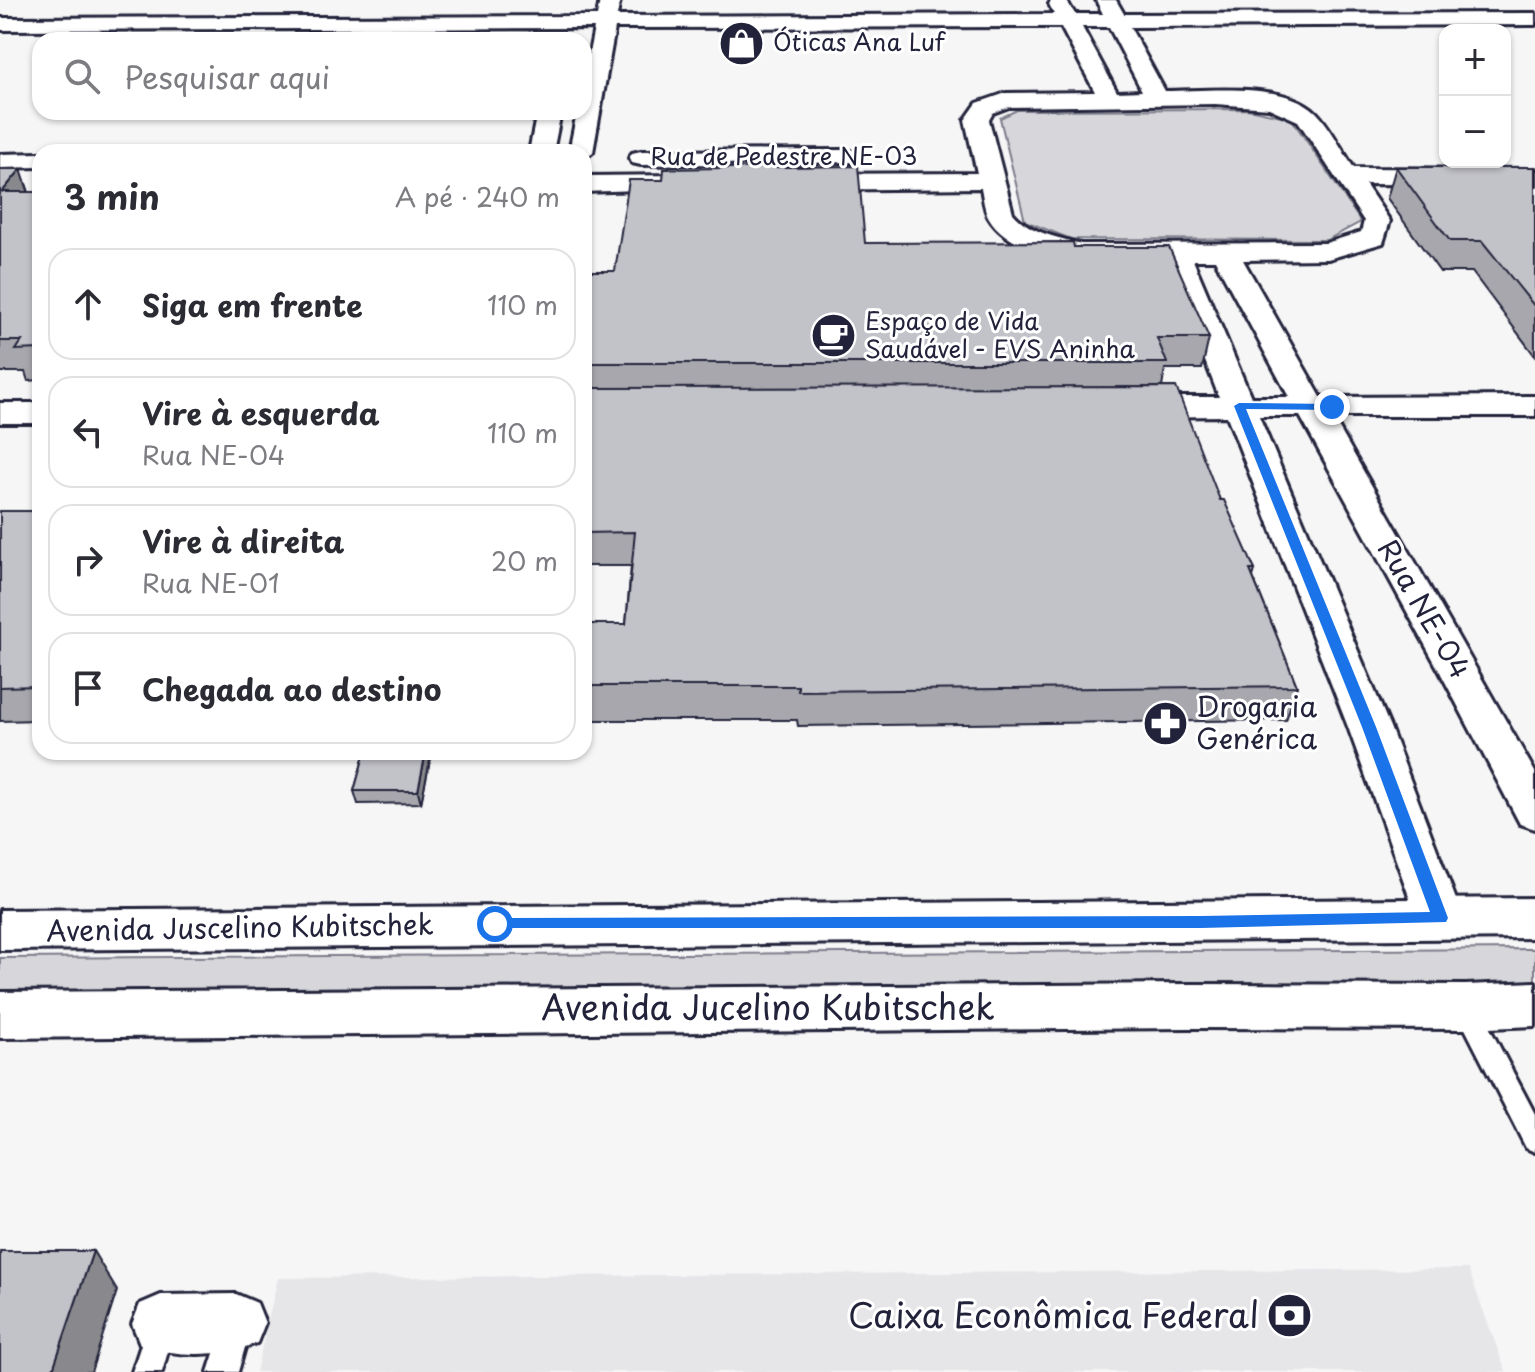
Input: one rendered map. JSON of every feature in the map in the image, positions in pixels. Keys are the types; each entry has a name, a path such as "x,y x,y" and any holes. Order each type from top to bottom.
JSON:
{"main road":[{"name":"Avenida Juscelino Kubitschek","path":"0,930 1535,918"},
{"name":"Avenida Jucelino Kubitschek","path":"0,1015 1172,1006 1466,1007 1535,1004"}],"street":[{"path":"565,32 571,0"},
{"path":"595,156 610,0"},
{"path":"1057,0 1110,99"},
{"path":"1106,0 1157,98"},
{"path":"0,24 565,32 607,23 1535,19"},
{"path":"1157,98 1276,100 1307,116 1377,221 1373,237 1328,251 1081,252 1035,240 1011,228 1000,215 977,120 985,108 1006,100 1157,98"},
{"path":"543,144 547,120"},
{"path":"1331,151 1359,151"},
{"name":"Rua de Pedestre NE-03","path":"595,156 877,157"},
{"name":"Rua de Pedestre NE-03","path":"923,157 988,168"},
{"path":"0,161 32,160"},
{"name":"Rua de Pedestre NE-03","path":"756,182 988,168"},
{"path":"1347,176 1535,177"},
{"name":"Rua de Pedestre NE-03","path":"592,184 709,183"},
{"path":"0,185 27,185"},
{"path":"1176,251 1369,727 1440,918"},
{"name":"Rua NE-04","path":"1224,251 1308,407 1493,730 1535,813"},
{"path":"1101,407 1535,406"},
{"path":"0,413 32,413"},
{"path":"154,1348 230,1348"}],"lane":[{"path":"1466,1007 1535,1140"}],"shaded area":[{"path":"1248,109 1291,118 1361,222 1327,240 1071,239 1025,221 1000,118 1017,110"},
{"path":"1535,949 1535,986 0,996 0,958"},
{"path":"1468,1269 1506,1372 256,1372 278,1278"}],"building":[{"path":"858,166 865,243 1073,242 1074,247 1169,247 1209,338 1157,338 1167,363 592,363 592,271 615,271 629,180 663,180 664,169"},
{"path":"1396,167 1535,167 1535,307 1482,241 1450,241"},
{"path":"0,169 21,169 2,192 32,192 32,349 16,350 22,341 0,341"},
{"path":"1176,387 1220,500 1224,500 1255,570 1250,570 1297,686 798,691 798,686 592,686 592,624 626,624 635,532 592,533 592,388"},
{"path":"0,511 32,511 32,686 0,687"},
{"path":"363,760 424,760 418,791 354,791"},
{"path":"0,1251 93,1251 52,1372 0,1372"}],"place":[{"name":"Óticas Ana Luf","path":"742,43"},
{"name":"Espaço de Vida Saudável - EVS Aninha","path":"834,336"},
{"name":"Drogaria Genérica","path":"1165,723"},
{"name":"Caixa Econômica Federal","path":"1290,1316"}],"route":[{"path":"495,924 1201,922 1440,918 1369,727 1239,406 1332,407"}]}
